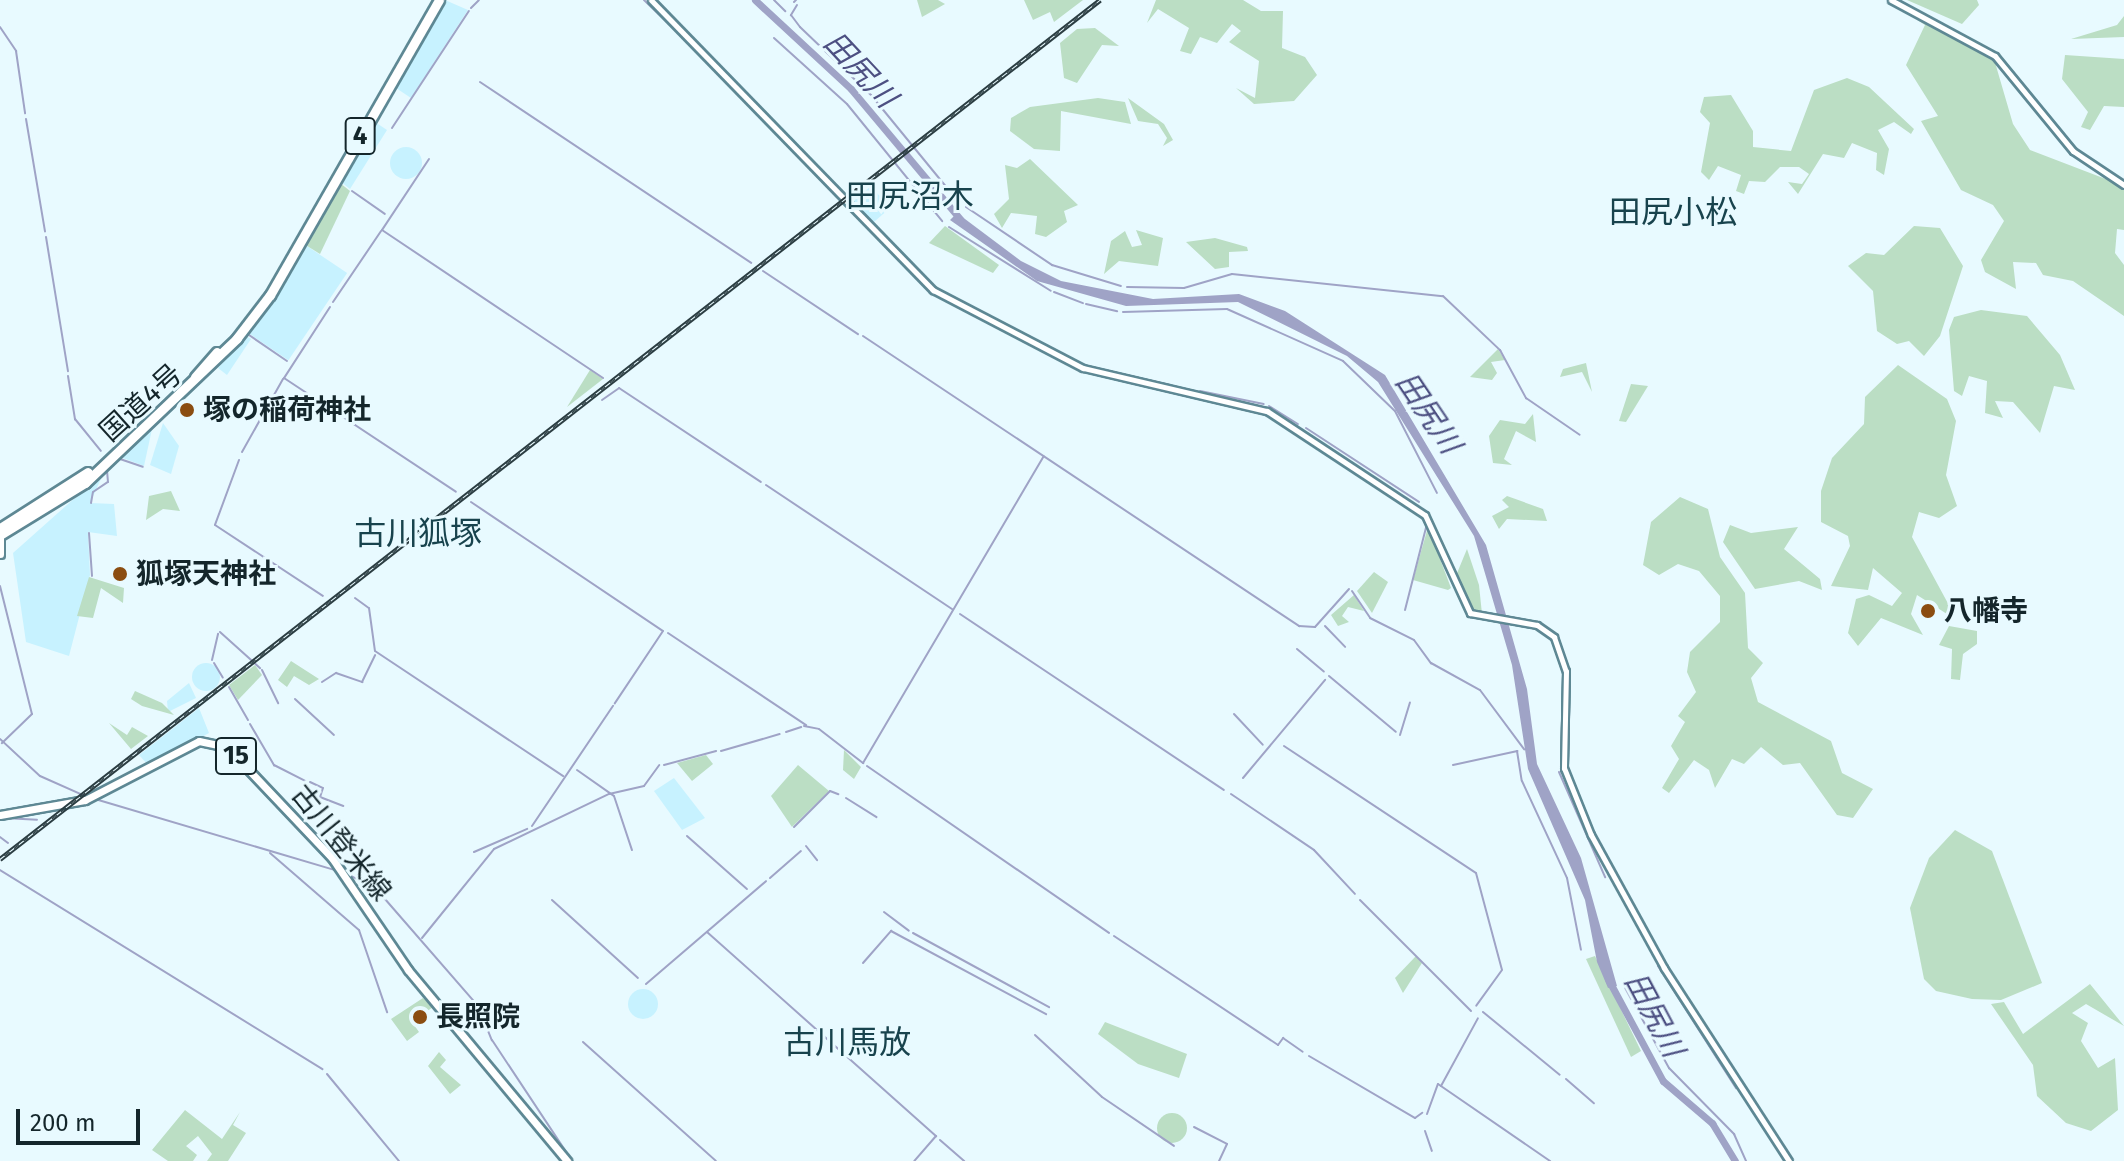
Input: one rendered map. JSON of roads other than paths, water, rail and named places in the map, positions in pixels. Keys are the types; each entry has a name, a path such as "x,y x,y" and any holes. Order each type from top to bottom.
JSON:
{"highway":[{"name":"国道4号","path":"0,536 85,483 209,371 283,272 439,0"},
{"name":"国道4号","path":"0,528 80,479 178,393 283,272"}],"main road":[{"path":"0,536 0,554"},
{"name":"古川登米線","path":"0,815 85,800 193,743 216,742 343,872 408,970 567,1161"}],"street":[{"path":"651,0 922,282 1083,368 1267,411 1416,505 1430,522 1464,608 1488,621 1537,625 1560,643 1567,681 1564,768 1578,806 1614,885 1789,1161"},
{"path":"1891,0 1995,56 2073,151 2124,185"}],"waterway":[{"path":"471,8 479,0"},
{"path":"644,0 702,56"},
{"name":"田尻川","path":"755,0 851,89 960,219"},
{"path":"774,0 785,11"},
{"path":"797,5 791,15 800,27 871,95 957,200"},
{"path":"392,128 469,11"},
{"path":"0,27 16,51 25,113"},
{"path":"774,38 847,104 942,221"},
{"path":"480,82 751,263"},
{"path":"737,92 836,196"},
{"path":"26,119 45,231"},
{"path":"429,159 382,230 603,378"},
{"path":"352,191 385,214"},
{"path":"966,207 1052,265 1121,286"},
{"path":"949,227 1051,291"},
{"path":"333,302 381,231"},
{"path":"46,237 68,371"},
{"path":"763,271 858,334"},
{"path":"1127,287 1184,288 1232,274 1443,296 1500,350 1526,398 1580,435"},
{"path":"1054,292 1083,303"},
{"path":"1086,304 1117,311"},
{"path":"330,307 284,378 456,492"},
{"path":"1123,312 1227,309 1343,361 1395,411 1437,493"},
{"path":"249,335 287,361"},
{"path":"863,336 1299,626 1315,627 1349,589"},
{"path":"1104,370 1170,385"},
{"path":"68,376 75,419 101,451"},
{"path":"242,452 283,379"},
{"path":"602,400 619,388 761,482"},
{"path":"1200,391 1264,404"},
{"path":"1269,406 1298,424"},
{"path":"1306,428 1419,502"},
{"path":"804,726 819,729 863,763 1044,456"},
{"path":"120,459 143,467"},
{"path":"239,460 215,525 323,596"},
{"path":"91,503 93,492 108,482 107,471"},
{"path":"766,485 952,609"},
{"path":"471,502 663,631 615,703"},
{"path":"1405,610 1427,524"},
{"path":"89,533 92,576"},
{"path":"0,586 32,714 2,743"},
{"path":"1352,591 1370,618 1414,640 1431,663 1480,690 1524,749"},
{"path":"355,598 369,608 375,651 563,776"},
{"path":"960,614 1224,790"},
{"path":"1325,626 1345,647"},
{"path":"220,632 260,668"},
{"path":"668,633 806,725"},
{"path":"212,660 218,634"},
{"path":"1297,649 1324,672"},
{"path":"322,682 336,673 362,682 375,655"},
{"path":"214,663 223,678"},
{"path":"262,670 278,703"},
{"path":"1329,676 1396,732"},
{"path":"1243,778 1325,680"},
{"path":"229,687 248,720"},
{"path":"295,699 334,735"},
{"path":"1400,735 1410,703"},
{"path":"532,826 613,706"},
{"path":"1234,714 1263,745"},
{"path":"250,724 274,765 305,781"},
{"path":"786,732 801,727"},
{"path":"721,751 780,734"},
{"path":"0,739 40,776 85,796"},
{"path":"225,739 268,785"},
{"path":"1284,746 1476,873 1502,970 1476,1006"},
{"path":"220,749 257,785"},
{"path":"664,765 716,751"},
{"path":"1453,765 1517,751 1522,781 1567,878 1581,950"},
{"path":"422,938 494,849 609,794 644,786 659,765"},
{"path":"867,766 1109,933"},
{"path":"577,770 614,796 632,850"},
{"path":"1559,772 1605,877"},
{"path":"99,799 141,775"},
{"path":"310,782 323,788 320,797 343,806"},
{"path":"794,827 830,791 838,794"},
{"path":"1231,794 1314,850 1355,894"},
{"path":"846,798 876,817"},
{"path":"95,799 338,871"},
{"path":"4,818 37,820"},
{"path":"474,852 527,829"},
{"path":"687,836 747,889"},
{"path":"0,837 8,843"},
{"path":"806,846 817,860"},
{"path":"770,878 801,851"},
{"path":"270,853 359,930 387,1012"},
{"path":"0,870 322,1069"},
{"path":"348,874 378,891 478,1006 492,1040 572,1161"},
{"path":"646,984 766,881"},
{"path":"552,900 638,978"},
{"path":"1360,900 1471,1011"},
{"path":"884,912 909,931"},
{"path":"863,963 891,931 1046,1014"},
{"path":"707,932 936,1136 914,1161"},
{"path":"913,933 1049,1007"},
{"path":"1114,936 1278,1045 1283,1038 1303,1052"},
{"path":"1658,966 1736,1088"},
{"name":"田尻川","path":"1608,979 1663,1081 1712,1123 1735,1161"},
{"path":"1623,984 1669,1068 1734,1134 1746,1161"},
{"path":"1483,1012 1560,1075"},
{"path":"1441,1086 1478,1018"},
{"path":"1035,1035 1102,1097 1174,1146"},
{"path":"583,1042 716,1161"},
{"path":"1309,1056 1415,1118 1422,1113"},
{"path":"327,1074 399,1161"},
{"path":"1566,1079 1594,1103"},
{"path":"1427,1114 1438,1084 1550,1161"},
{"path":"1194,1127 1227,1144 1219,1161"},
{"path":"1425,1131 1432,1151"},
{"path":"940,1140 964,1161"}],"railway":[{"path":"0,859 1100,0"}],"place":[{"name":"塚の稲荷神社","path":"187,410"},
{"name":"狐塚天神社","path":"120,574"},
{"name":"八幡寺","path":"1928,611"},
{"name":"長照院","path":"420,1017"}],"district":[{"name":"田尻沼木","path":"910,196"},
{"name":"田尻小松","path":"1673,212"},
{"name":"古川狐塚","path":"418,533"},
{"name":"古川馬放","path":"847,1042"}]}
